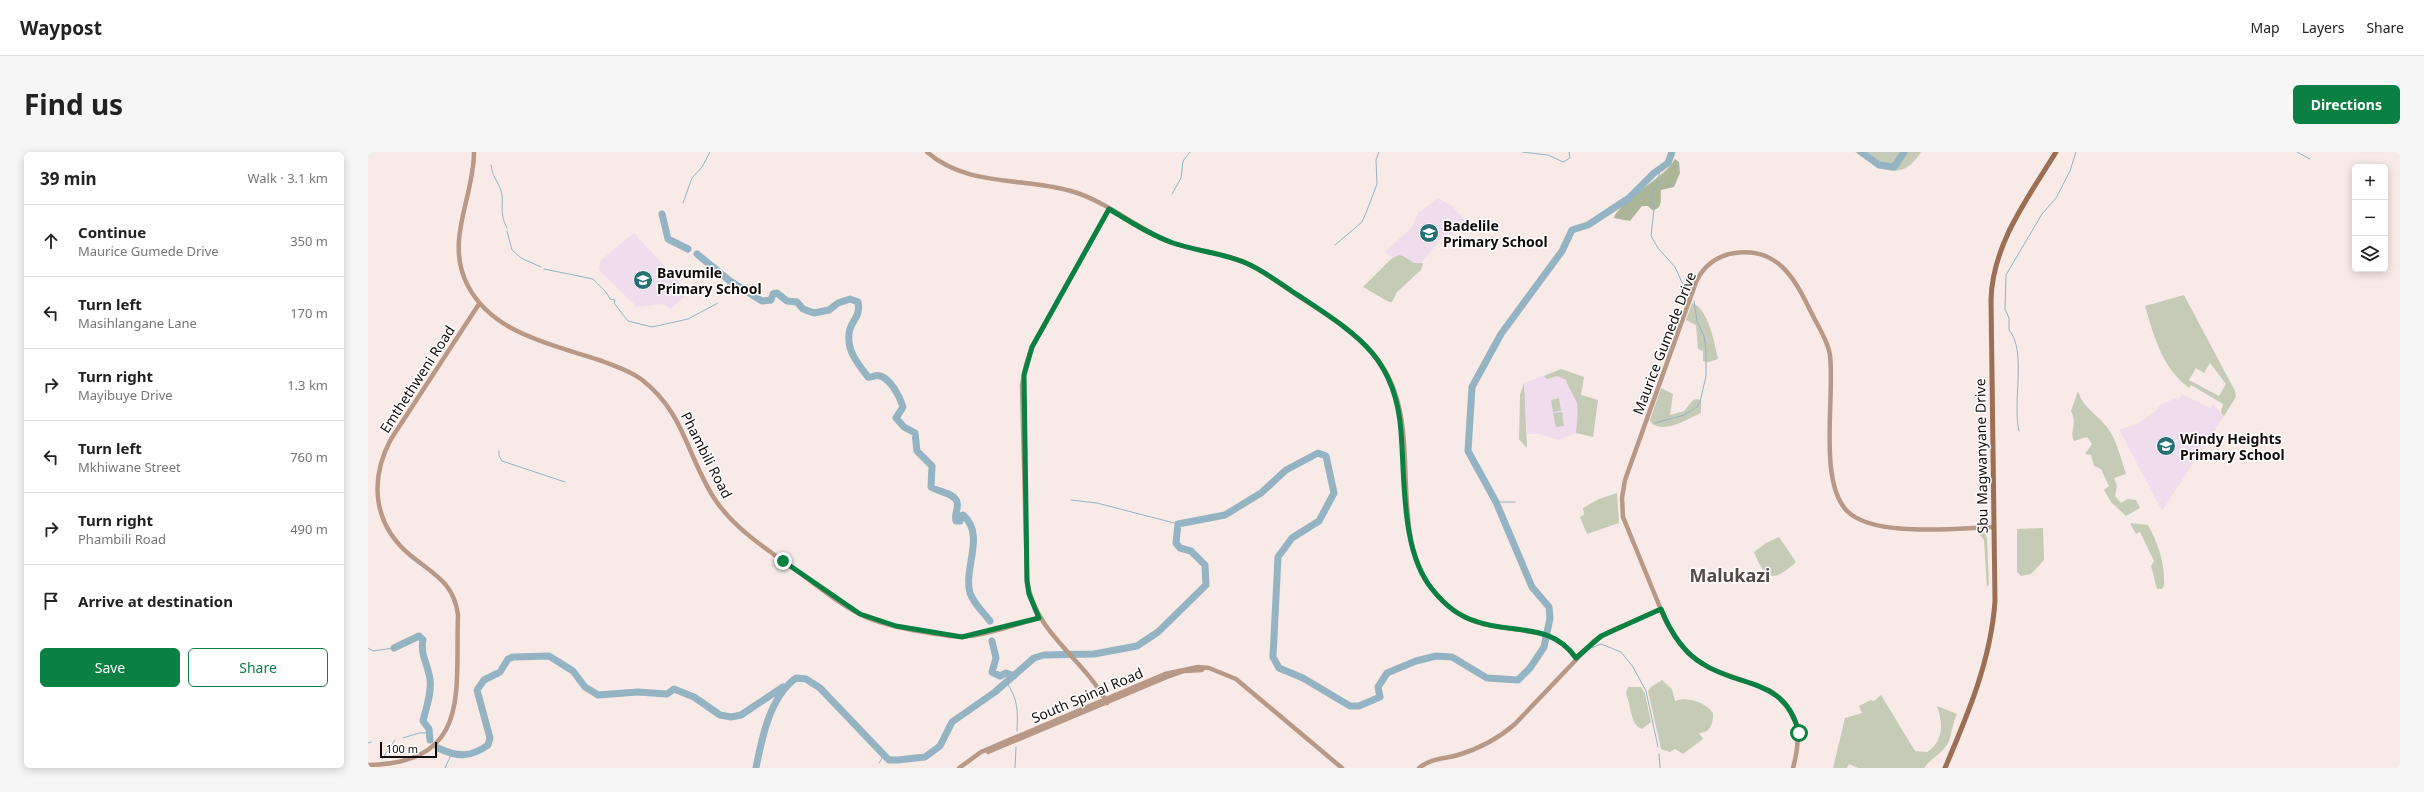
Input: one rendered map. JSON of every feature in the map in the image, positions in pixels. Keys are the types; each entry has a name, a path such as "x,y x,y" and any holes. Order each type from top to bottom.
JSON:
{"main road":[{"name":"Sbu Magwanyane Drive","path":"1945,768 1980,678 1993,631 1995,601 1991,298 1993,274 2006,235 2056,152"}],"street":[{"name":"Phambili Road","path":"474,152 471,177 460,222 458,252 463,274 479,304 493,317 512,329 616,366 642,380 673,412 710,490 733,522 771,552 860,614 876,621 962,637 1039,618"},
{"path":"927,152 953,170 970,176 1063,189 1092,200 1173,243 1228,257 1252,266 1348,328 1362,341 1387,372 1395,391 1401,428 1410,537 1416,559 1426,581 1443,601 1468,618 1497,627 1551,636 1568,647 1576,658"},
{"path":"1106,701 1080,666 1039,618 1029,594 1027,581 1024,375 1032,347 1109,209"},
{"name":"Maurice Gumede Drive","path":"1793,768 1799,739 1794,718 1787,706 1769,690 1716,671 1696,660 1676,638 1661,609 1623,517 1622,492 1696,282 1708,265 1726,255 1755,253 1770,258 1784,268 1798,287 1826,342 1830,362 1831,475 1834,489 1846,510 1868,524 1889,528 1994,527"},
{"name":"Emthethweni Road","path":"368,765 396,763 417,756 439,740 451,721 454,696 458,614 456,601 446,584 410,555 390,533 380,512 377,479 380,464 391,439 479,304"},
{"path":"1419,768 1434,760 1461,754 1502,734 1515,724 1576,658 1601,636 1661,609"},
{"name":"South Spinal Road","path":"959,768 973,757 987,749 1106,701 1175,670 1198,667 1212,670 1236,679 1250,688 1342,768"}],"shaded area":[{"name":"Badelile Primary School","path":"1438,198 1452,206 1465,221 1463,228 1443,237 1413,272 1385,252 1412,227 1418,213"},
{"name":"Bavumile Primary School","path":"634,233 686,289 685,296 671,309 663,304 637,307 599,270 601,260"},
{"path":"1561,369 1584,377 1581,395 1598,400 1593,437 1576,433 1558,440 1540,434 1527,434 1524,383"},
{"name":"Windy Heights Primary School","path":"2182,394 2210,408 2213,404 2224,416 2162,511 2119,429 2136,425 2157,410 2159,406 2175,398 2178,400"}],"green space":[{"path":"1855,152 1921,152 1906,168 1898,171 1882,168"},
{"path":"1675,159 1679,162 1680,173 1674,187 1661,190 1661,203 1658,208 1652,210 1648,206 1642,206 1630,221 1614,218 1622,206 1665,171"},
{"path":"1399,255 1414,263 1423,263 1421,270 1397,292 1392,302 1389,302 1363,287 1391,259"},
{"path":"2184,295 2235,391 2236,397 2224,416 2221,412 2223,404 2191,385 2189,388 2172,371 2160,351 2145,306","holes":["2210,363 2226,384 2219,396 2189,380 2196,368 2204,373"]},
{"path":"1692,303 1698,306 1702,311 1710,327 1718,359 1709,362 1703,361 1703,351 1698,349 1696,325 1686,320"},
{"path":"1561,369 1584,377 1581,395 1598,400 1593,437 1576,433 1577,403 1566,380 1557,376 1547,379 1544,376"},
{"path":"1524,383 1527,448 1519,439 1520,395"},
{"path":"1661,388 1673,394 1670,415 1684,411 1693,400 1698,399 1701,401 1701,413 1670,426 1664,427 1652,424 1650,420"},
{"path":"2078,391 2083,402 2107,427 2116,444 2126,474 2114,478 2117,486 2115,496 2121,503 2128,499 2136,500 2140,508 2126,516 2111,502 2104,490 2109,486 2101,469 2094,466 2091,455 2085,454 2092,444 2087,437 2074,441 2072,434 2074,420 2071,411"},
{"path":"1559,398 1561,411 1553,412 1551,400"},
{"path":"1562,412 1564,426 1556,427 1553,413"},
{"path":"1617,493 1619,523 1587,534 1580,517 1584,515 1583,508 1599,499"},
{"path":"2130,523 2148,525 2152,532 2162,562 2164,586 2162,589 2157,589 2151,566 2154,561 2140,532 2136,534"},
{"path":"2043,528 2044,560 2031,574 2021,576 2017,572 2017,529"},
{"path":"1977,531 1984,532 1987,538 1989,584 1987,587 1984,540"},
{"path":"1779,537 1796,562 1782,573 1776,576 1771,576 1767,574 1758,562 1754,552 1766,543"},
{"path":"1662,680 1672,689 1675,701 1685,699 1696,701 1710,709 1713,713 1709,729 1703,733 1699,733 1703,739 1683,754 1675,749 1670,752 1661,749 1648,691 1651,687"},
{"path":"1628,687 1641,687 1645,694 1651,722 1642,729 1638,727 1633,719 1626,694"},
{"path":"1881,695 1915,751 1927,752 1937,743 1941,731 1941,725 1937,706 1957,714 1947,745 1924,768 1858,768 1849,764 1847,768 1833,768 1845,718 1862,713 1859,706 1871,700 1874,701"}],"waterway":[{"path":"683,203 692,178 702,167 710,152"},
{"path":"1172,194 1181,178 1183,161 1190,152"},
{"path":"1335,245 1362,222 1377,184 1376,160 1379,152"},
{"path":"1522,152 1548,155 1563,162 1570,158 1569,152"},
{"path":"756,768 768,718 780,696 787,686 796,678 806,679 820,688 889,760 898,760 925,757 940,746 952,722 995,692 1034,658 1044,655 1094,654 1137,646 1158,632 1206,585 1205,565 1191,551 1180,548 1176,543 1178,524 1225,515 1261,493 1286,470 1318,453 1326,456 1334,493 1319,521 1292,538 1278,557 1273,657 1279,668 1303,678 1350,706 1359,706 1380,697 1378,687 1387,673 1416,661 1436,656 1452,657 1487,678 1518,680 1530,668 1544,647 1550,618 1549,607 1532,587 1496,502 1468,451 1472,387 1501,334 1562,251 1572,230 1588,225 1629,198 1654,173 1668,163 1672,152"},
{"path":"1861,152 1879,165 1894,167 1904,152"},
{"path":"2019,431 2017,419 2017,351 2014,339 2009,330 2009,318 2005,309 2006,275 2042,214 2056,198 2070,171 2076,152"},
{"path":"2297,152 2310,159"},
{"path":"491,165 501,191 502,212 507,228"},
{"path":"1661,166 1656,188 1650,195 1654,209 1651,236 1658,248 1675,267 1685,289"},
{"path":"662,214 668,239 688,249"},
{"path":"507,231 512,250 521,258 541,267"},
{"path":"697,254 730,281 762,301 771,300 773,294 777,293 787,301 797,302 803,309 814,313 829,310 838,303 850,299 858,302 859,308 857,316 851,325 849,334 851,352 868,377 878,376 884,378 891,384 900,398 903,407 896,418 904,427 915,433 917,451 932,466 931,487 956,499 956,521 960,521 960,516 963,515 970,523 973,532 969,573 970,593 976,604 990,621"},
{"path":"544,269 593,279 604,290 610,299 615,300 614,303 628,321 652,327 688,319 718,303"},
{"path":"720,295 730,281"},
{"path":"1655,423 1684,415 1697,407 1700,402 1706,376 1706,349 1704,336 1697,321 1694,301"},
{"path":"499,451 499,456 502,461 565,482"},
{"path":"1071,500 1097,503 1178,524"},
{"path":"1496,502 1515,502"},
{"path":"394,648 419,636 423,640 423,655 429,674 430,684 423,721 429,729 430,740"},
{"path":"992,641 996,658 992,672 1000,676 1006,673 1014,676"},
{"path":"1592,648 1601,644 1621,652 1633,667 1646,691 1658,747"},
{"path":"368,648 373,651 394,648"},
{"path":"438,748 451,753 463,755 475,752 488,745 490,738 477,690 484,680 500,672 508,659 513,657 549,656 573,671 585,687 598,695 638,692 667,694 674,689 694,697 720,715 731,717 741,715 783,687"},
{"path":"1007,683 1015,700 1017,731"},
{"path":"403,738 419,733 428,733"},
{"path":"382,759 395,740"},
{"path":"1015,768 1016,747"},
{"path":"1659,754 1660,768"},
{"path":"445,768 451,755"},
{"path":"879,763 884,755"}],"place":[{"name":"Badelile Primary School","path":"1429,233"},
{"name":"Bavumile Primary School","path":"643,280"},
{"name":"Windy Heights Primary School","path":"2166,446"}],"district":[{"name":"Malukazi","path":"1730,575"}],"route":[{"path":"783,561 860,614 876,621 896,626 962,637 1039,618 1029,594 1027,581 1022,384 1032,347 1109,209 1157,236 1173,243 1245,262 1348,328 1367,346 1387,372 1398,401 1410,537 1413,550 1420,571 1426,581 1439,597 1454,611 1481,623 1497,627 1539,632 1557,638 1568,647 1576,658 1589,645 1611,630 1661,609 1670,630 1681,646 1689,654 1709,668 1761,686 1777,695 1791,711 1799,733"}]}
